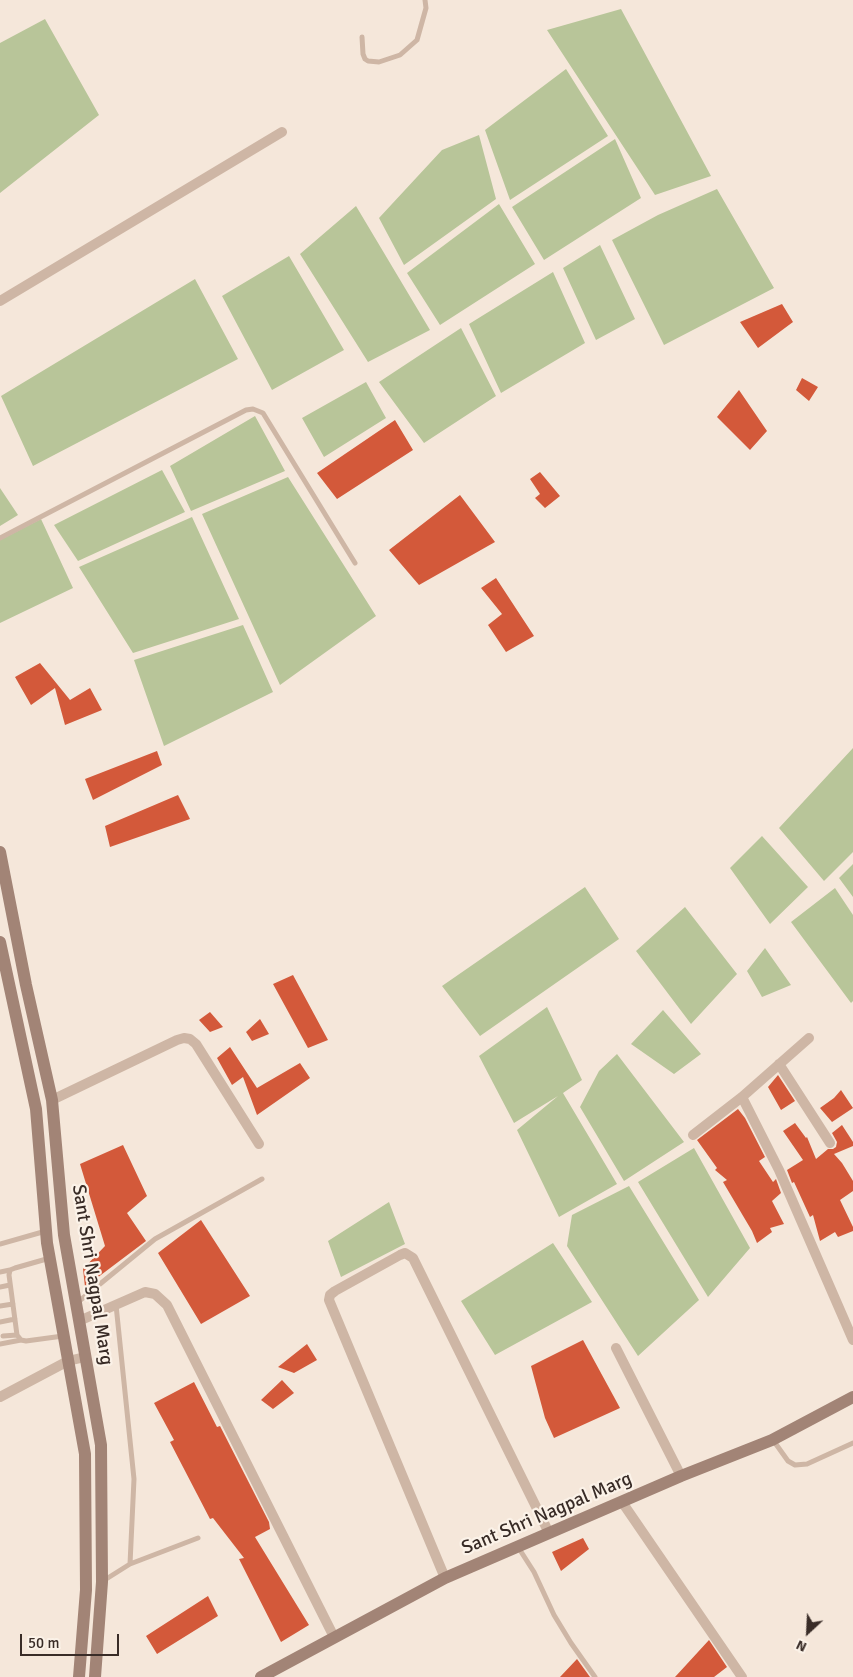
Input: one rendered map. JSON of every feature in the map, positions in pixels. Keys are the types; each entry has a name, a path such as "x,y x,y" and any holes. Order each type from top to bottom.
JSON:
{"street":[{"path":"0,301 282,132"},
{"name":"Sant Shri Nagpal Marg","path":"0,852 26,985 52,1100 64,1235 101,1445 102,1582 95,1677"},
{"name":"Sant Shri Nagpal Marg","path":"0,942 36,1109 46,1231 84,1454 86,1590 79,1677"},
{"path":"693,1135 742,1097 809,1038"},
{"path":"52,1100 177,1040 190,1039 196,1044 259,1144"},
{"path":"779,1064 830,1143"},
{"path":"742,1097 779,1170 853,1340"},
{"path":"445,1578 329,1300 331,1293 400,1255 406,1253 413,1258 549,1533"},
{"path":"79,1321 145,1292 155,1294 167,1305 334,1637"},
{"path":"616,1348 681,1476"},
{"path":"0,1397 68,1362 85,1357"},
{"name":"Sant Shri Nagpal Marg","path":"261,1677 274,1674 334,1637 445,1578 681,1476 772,1440 853,1397"},
{"path":"622,1502 742,1677"}],"lane":[{"path":"362,37 363,54 368,61 379,62 400,55 417,40 426,8 425,0"},
{"path":"0,538 253,409 263,413 355,563"},
{"path":"76,1304 155,1239 262,1180"},
{"path":"0,1244 46,1231"},
{"path":"0,1272 50,1258"},
{"path":"10,1270 10,1285 19,1337"},
{"path":"0,1287 10,1285"},
{"path":"0,1306 13,1304"},
{"path":"116,1305 134,1479 130,1564"},
{"path":"0,1322 16,1319"},
{"path":"3,1336 19,1337 26,1341 64,1336"},
{"path":"0,1344 19,1337"},
{"path":"772,1440 788,1461 795,1465 807,1464 853,1443"},
{"path":"102,1582 130,1564 198,1538"},
{"path":"518,1547 534,1572 554,1615 594,1677"}],"green space":[{"path":"621,9 711,176 655,195 547,30"},
{"path":"45,19 99,115 0,193 0,43"},
{"path":"566,69 608,136 510,200 485,130"},
{"path":"479,135 496,199 404,265 379,218 442,150"},
{"path":"615,139 641,198 544,260 512,207"},
{"path":"717,189 774,288 664,345 612,240 658,215"},
{"path":"499,204 535,264 440,325 407,273"},
{"path":"356,206 430,330 368,362 300,254"},
{"path":"600,245 635,319 596,340 563,268"},
{"path":"289,256 344,350 272,390 222,296"},
{"path":"553,272 585,343 501,393 469,324"},
{"path":"195,279 238,359 33,466 1,396"},
{"path":"461,328 496,396 424,443 379,382"},
{"path":"366,382 386,418 324,457 302,418"},
{"path":"255,416 285,471 191,511 170,466"},
{"path":"162,470 185,512 78,561 54,525"},
{"path":"288,477 376,616 280,685 202,514"},
{"path":"0,488 18,515 0,526"},
{"path":"192,517 239,619 133,653 79,567"},
{"path":"41,519 73,588 0,623 0,540"},
{"path":"243,625 273,692 164,746 134,660"},
{"path":"853,748 853,852 824,881 779,828"},
{"path":"762,836 808,887 770,924 730,868"},
{"path":"853,864 853,897 839,878"},
{"path":"585,887 619,939 480,1036 442,986"},
{"path":"835,888 853,915 853,1001 851,1003 791,922"},
{"path":"685,907 737,974 691,1024 636,951"},
{"path":"765,948 791,985 762,997 747,971"},
{"path":"547,1007 582,1080 563,1093 617,1184 559,1217 517,1130 558,1096 514,1123 479,1056"},
{"path":"663,1010 701,1054 674,1074 631,1044"},
{"path":"617,1054 684,1142 624,1181 580,1107 599,1071"},
{"path":"694,1148 750,1248 708,1297 638,1182"},
{"path":"629,1186 699,1300 638,1356 567,1246 572,1215"},
{"path":"389,1202 405,1244 341,1277 328,1241"},
{"path":"553,1243 592,1302 495,1355 461,1301"}],"building":[{"path":"782,304 793,322 758,348 740,322"},
{"path":"802,378 818,387 809,401 796,390"},
{"path":"739,390 767,431 750,450 717,417"},
{"path":"395,420 413,450 337,499 317,473"},
{"path":"540,472 560,496 545,508 535,498 540,494 530,479"},
{"path":"460,495 495,542 419,585 389,550"},
{"path":"496,578 534,636 506,652 488,625 502,614 481,588"},
{"path":"40,663 70,700 90,688 102,710 65,725 55,688 31,705 15,677"},
{"path":"157,751 162,765 93,800 85,779"},
{"path":"178,795 190,819 110,847 105,826"},
{"path":"293,975 328,1040 308,1048 273,984"},
{"path":"210,1012 223,1027 210,1032 199,1020"},
{"path":"260,1019 269,1034 252,1041 246,1032"},
{"path":"230,1047 257,1088 300,1063 310,1078 257,1115 243,1077 232,1085 217,1058"},
{"path":"778,1075 795,1101 781,1110 768,1087"},
{"path":"841,1090 853,1108 832,1122 820,1108 834,1098"},
{"path":"738,1109 745,1118 765,1157 759,1161 773,1182 776,1179 781,1193 772,1201 784,1224 770,1228 772,1232 757,1243 723,1182 727,1180 715,1170 717,1168 697,1140"},
{"path":"795,1123 807,1137 816,1159 828,1149 836,1147 837,1142 832,1133 842,1125 853,1142 853,1146 834,1154 853,1181 853,1191 840,1200 853,1227 853,1231 838,1237 835,1232 820,1241 813,1215 810,1217 787,1170 803,1160 783,1131"},
{"path":"123,1145 147,1196 127,1213 146,1241 85,1287 83,1269 105,1246 80,1164"},
{"path":"201,1220 250,1296 201,1324 158,1253"},
{"path":"583,1340 620,1408 554,1438 545,1418 531,1366"},
{"path":"307,1344 317,1360 294,1373 278,1367"},
{"path":"282,1380 294,1393 273,1409 261,1400"},
{"path":"194,1382 217,1427 220,1426 269,1522 270,1529 255,1537 309,1625 281,1642 239,1559 244,1558 213,1518 210,1519 170,1442 174,1440 154,1403"},
{"path":"583,1538 589,1549 561,1571 552,1552"},
{"path":"208,1596 218,1616 157,1654 146,1636"},
{"path":"709,1640 727,1667 714,1677 675,1677"},
{"path":"577,1659 590,1677 560,1677"}]}
